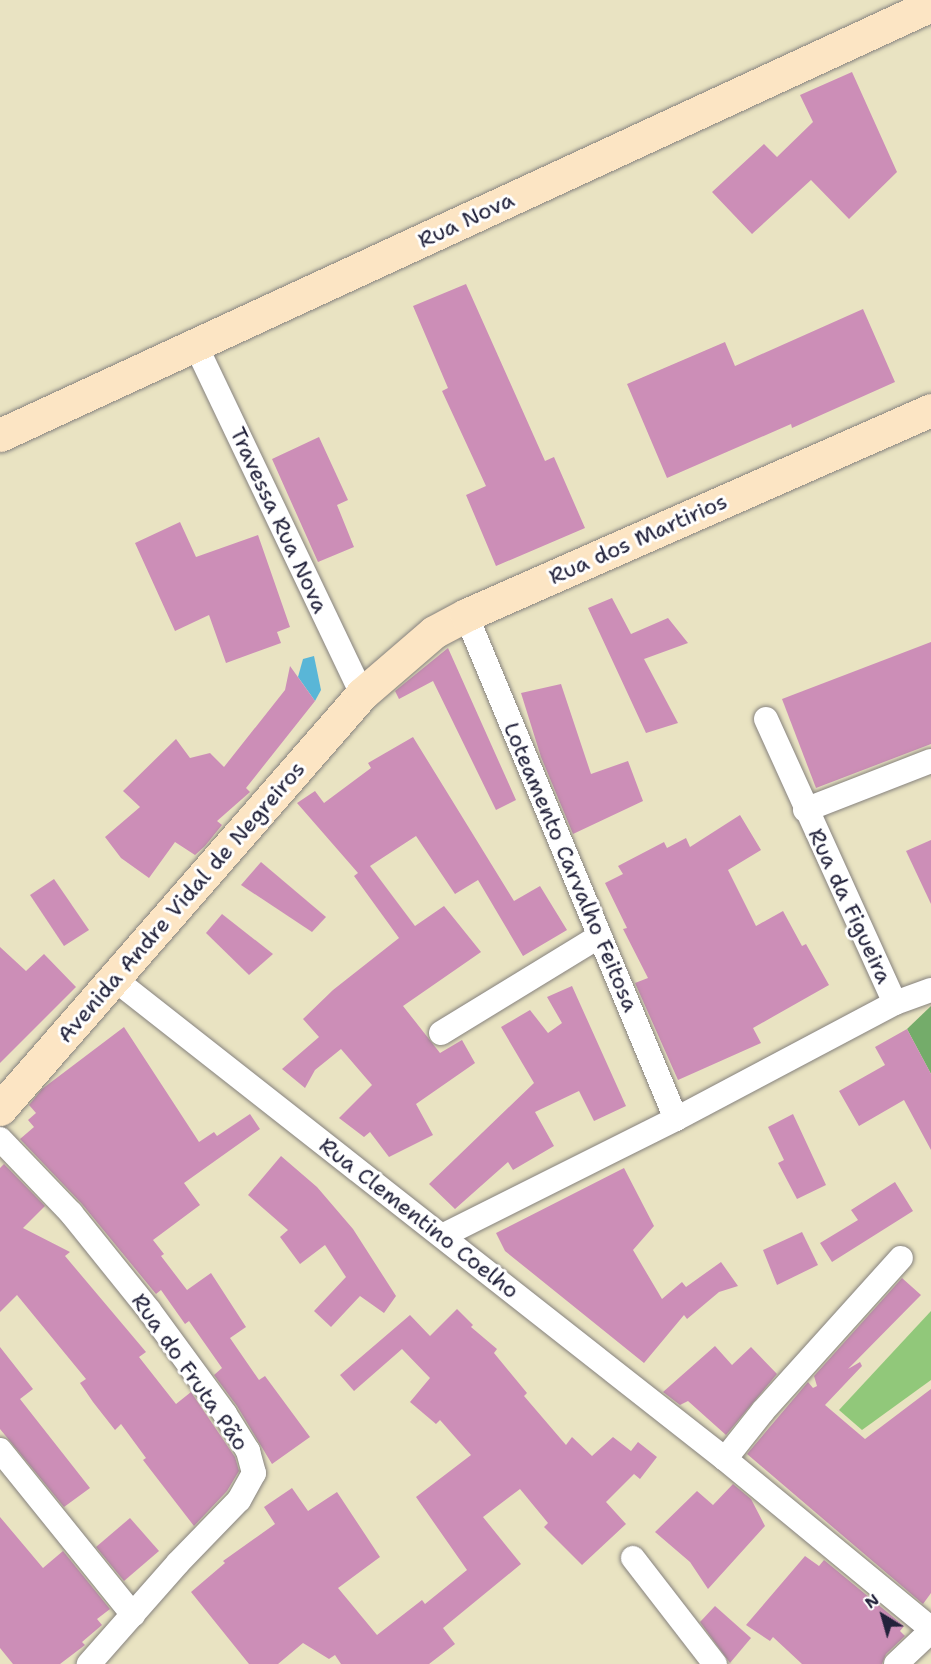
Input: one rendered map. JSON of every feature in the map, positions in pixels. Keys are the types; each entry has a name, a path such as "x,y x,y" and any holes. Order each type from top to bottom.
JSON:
{"street":[{"name":"Rua Nova","path":"0,435 931,5"},
{"name":"Travessa Rua Nova","path":"196,346 362,694"},
{"name":"Rua dos Martirios","path":"362,694 434,632 466,615 931,410"},
{"name":"Loteamento Carvalho Feitosa","path":"466,615 676,1119"},
{"name":"Avenida Andre Vidal de Negreiros","path":"0,1109 362,694"},
{"name":"Rua da Figueira","path":"766,719 805,810 895,1003"},
{"name":"Rua da Figueira","path":"805,810 931,761"},
{"path":"441,1034 600,936"},
{"name":"Rua Clementino Coelho","path":"113,978 725,1459 931,1630"},
{"path":"442,1236 676,1119 895,1003 931,990"},
{"name":"Rua do Fruta Pão","path":"0,1139 71,1213 149,1310 225,1414 248,1451 254,1473 239,1500 89,1664"},
{"path":"725,1459 763,1411 901,1258"},
{"path":"0,1450 133,1615"},
{"path":"633,1558 715,1664"},
{"path":"896,1664 931,1630"}],"green space":[{"path":"931,1006 931,1074 907,1029"},
{"path":"931,1311 931,1380 862,1430 839,1410"}],"water":[{"path":"314,656 321,690 315,701 298,677 303,659"}],"building":[{"path":"852,72 897,172 849,219 811,180 752,234 712,192 764,144 777,157 813,122 800,95"},
{"path":"466,284 545,461 554,457 585,528 496,566 466,495 486,486 442,391 448,388 413,306"},
{"path":"863,309 895,382 792,428 791,424 667,478 627,384 725,342 735,366"},
{"path":"319,437 348,500 337,505 354,547 318,562 272,459"},
{"path":"180,522 196,557 258,535 290,627 277,632 281,643 226,663 209,615 175,631 135,543"},
{"path":"612,598 631,634 668,618 688,643 644,659 678,723 646,733 588,608"},
{"path":"931,642 931,744 816,788 782,699"},
{"path":"448,648 516,800 496,810 433,681 399,699 395,691"},
{"path":"290,666 315,701 246,788 250,792 217,821 222,825 205,846 195,855 175,842 149,878 121,858 105,837 140,807 123,791 176,739 190,758 210,753 224,767 285,690"},
{"path":"561,684 591,774 628,761 643,801 573,834 541,757 521,693"},
{"path":"413,737 514,901 540,886 567,930 523,956 478,880 455,894 416,836 370,866 415,926 444,906 481,952 403,1006 440,1053 462,1040 475,1063 416,1104 433,1135 389,1157 370,1132 364,1137 339,1118 372,1085 341,1049 315,1070 305,1088 282,1069 319,1037 303,1019 333,990 399,938 354,876 358,873 297,803 315,791 324,803 371,768 368,763"},
{"path":"740,815 761,850 728,870 756,926 783,911 802,946 806,944 829,985 753,1028 761,1043 678,1080 635,983 648,978 623,929 627,928 605,883 623,874 618,866 664,842 667,848 686,838 690,847"},
{"path":"931,840 931,904 906,851"},
{"path":"261,862 326,917 312,932 241,885"},
{"path":"54,879 89,930 64,946 30,895"},
{"path":"222,914 273,954 249,975 206,933"},
{"path":"0,947 26,971 44,954 76,987 0,1063"},
{"path":"572,986 626,1106 594,1121 579,1091 535,1112 554,1146 513,1170 508,1162 455,1209 429,1184 534,1083 501,1027 530,1010 548,1033 562,1023 547,997"},
{"path":"124,1027 199,1142 214,1132 217,1136 250,1114 260,1129 184,1183 200,1205 153,1240 164,1254 161,1256 187,1290 211,1273 246,1327 230,1338 259,1380 265,1376 310,1437 272,1464 237,1406 214,1375 222,1368 189,1321 185,1324 161,1290 156,1294 82,1204 20,1139 34,1127 28,1120 36,1113 29,1105 42,1089"},
{"path":"907,1029 931,1074 931,1150 904,1100 859,1126 839,1091 885,1065 875,1047"},
{"path":"793,1114 826,1185 797,1199 778,1163 784,1160 768,1127"},
{"path":"281,1156 317,1187 353,1229 396,1296 384,1313 360,1296 331,1327 314,1311 346,1277 325,1245 300,1264 280,1237 288,1230 248,1195"},
{"path":"4,1164 45,1206 23,1228 70,1252 65,1256 146,1352 139,1357 176,1404 191,1392 235,1457 239,1471 227,1491 194,1526 143,1460 146,1458 121,1424 115,1430 93,1402 80,1383 86,1379 17,1295 0,1312 0,1168"},
{"path":"624,1168 654,1226 633,1250 662,1299 682,1282 686,1287 721,1262 738,1286 719,1292 687,1319 684,1315 644,1363 505,1251 496,1233"},
{"path":"895,1182 913,1211 832,1262 820,1243 858,1220 851,1210"},
{"path":"802,1232 818,1265 777,1285 763,1250"},
{"path":"902,1278 921,1295 848,1369 860,1362 862,1366 825,1405 865,1439 931,1389 931,1593 923,1604 747,1454 808,1382 813,1388 817,1386 814,1376"},
{"path":"457,1309 473,1325 471,1327 497,1349 494,1353 527,1393 524,1396 566,1445 572,1437 592,1456 613,1437 631,1451 638,1442 657,1457 640,1479 634,1474 606,1502 626,1524 582,1565 544,1527 548,1523 520,1489 483,1517 521,1564 443,1628 455,1644 429,1664 341,1664 335,1655 329,1659 303,1643 278,1664 249,1664 191,1592 225,1563 223,1561 275,1524 264,1507 292,1488 308,1511 337,1492 380,1557 338,1588 377,1635 422,1600 425,1604 467,1570 416,1497 471,1455 440,1420 436,1424 410,1402 430,1378 402,1349 354,1391 340,1375 410,1315 430,1336"},
{"path":"715,1346 732,1365 751,1347 777,1374 726,1435 688,1401 680,1405 663,1392"},
{"path":"0,1347 33,1389 20,1399 90,1488 64,1507 0,1429"},
{"path":"733,1484 751,1499 765,1526 708,1589 690,1562 655,1532 697,1491 713,1505"},
{"path":"0,1517 43,1568 63,1551 110,1609 97,1619 102,1625 82,1642 85,1645 60,1664 13,1664 0,1648"},
{"path":"130,1518 159,1551 124,1581 96,1547"},
{"path":"805,1556 819,1566 824,1560 904,1626 900,1631 905,1636 886,1654 882,1664 802,1664 773,1637 770,1641 746,1625"},
{"path":"715,1606 751,1638 730,1663 700,1622"}]}
